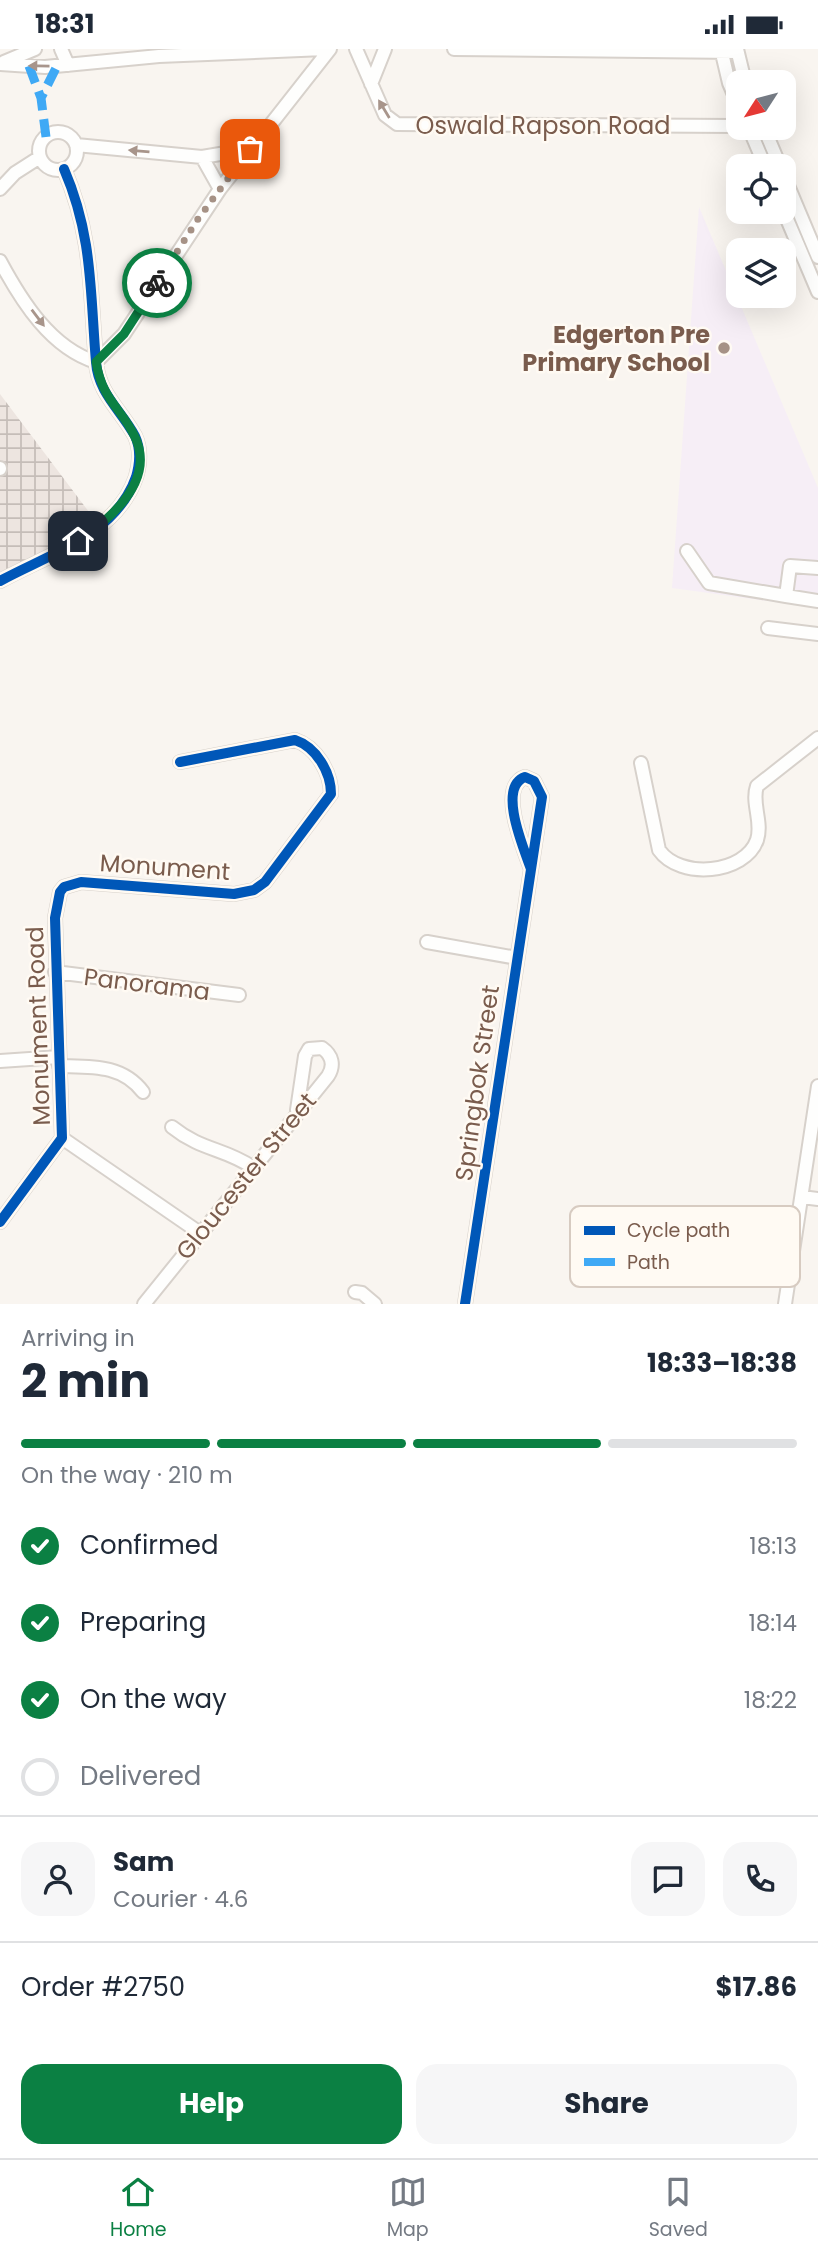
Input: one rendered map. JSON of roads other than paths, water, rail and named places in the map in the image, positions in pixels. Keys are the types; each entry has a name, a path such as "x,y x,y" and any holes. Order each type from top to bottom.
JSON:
{"street":[{"path":"0,64 36,49"},
{"path":"61,49 73,65"},
{"path":"73,65 97,49"},
{"path":"129,49 159,56"},
{"path":"0,64 73,65 159,56 324,49"},
{"path":"96,362 124,334 220,189 330,49"},
{"name":"Oswald Rapson Road","path":"356,49 385,115 397,124 726,126"},
{"path":"371,84 384,49"},
{"path":"454,49 737,50 742,70"},
{"path":"721,52 727,70"},
{"path":"76,145 75,160 64,169 50,168 40,157 41,143 52,133 66,134 76,145 202,157 250,149"},
{"path":"0,189 15,173 40,157"},
{"path":"202,157 220,189"},
{"path":"0,581 78,541 119,509 135,481 140,451 135,437 110,402 96,362 96,331 88,249 74,192 64,169"},
{"path":"796,205 818,257"},
{"path":"789,224 818,292"},
{"path":"0,261 51,334 76,356 96,362"},
{"path":"687,551 709,583 818,601"},
{"path":"786,596 790,566 818,568"},
{"path":"768,628 818,634"},
{"path":"641,763 659,850 675,864 695,871 704,870 737,861 750,852 759,835 758,786 818,738"},
{"name":"Monument","path":"60,892 64,887 81,882 245,893 265,882 331,794 328,775 318,758 295,740 180,762"},
{"name":"Springbok Street","path":"465,1304 542,797 534,781 524,777 516,782 513,788 512,806 531,869"},
{"name":"Monument Road","path":"0,1222 62,1138 55,972 55,918 60,892"},
{"path":"428,942 517,958"},
{"name":"Panorama","path":"55,972 239,995"},
{"name":"Gloucester Street","path":"144,1304 332,1069 331,1058 322,1048 309,1049 304,1056 298,1110"},
{"path":"0,1061 59,1062 111,1069 129,1076 143,1092"},
{"path":"800,1210 818,1086"},
{"path":"173,1127 197,1145 231,1154 252,1167"},
{"path":"62,1138 200,1233"},
{"path":"802,1197 818,1199"},
{"path":"355,1292 362,1293 375,1304"}],"place":[{"name":"Edgerton Pre Primary School","path":"724,348"}]}
